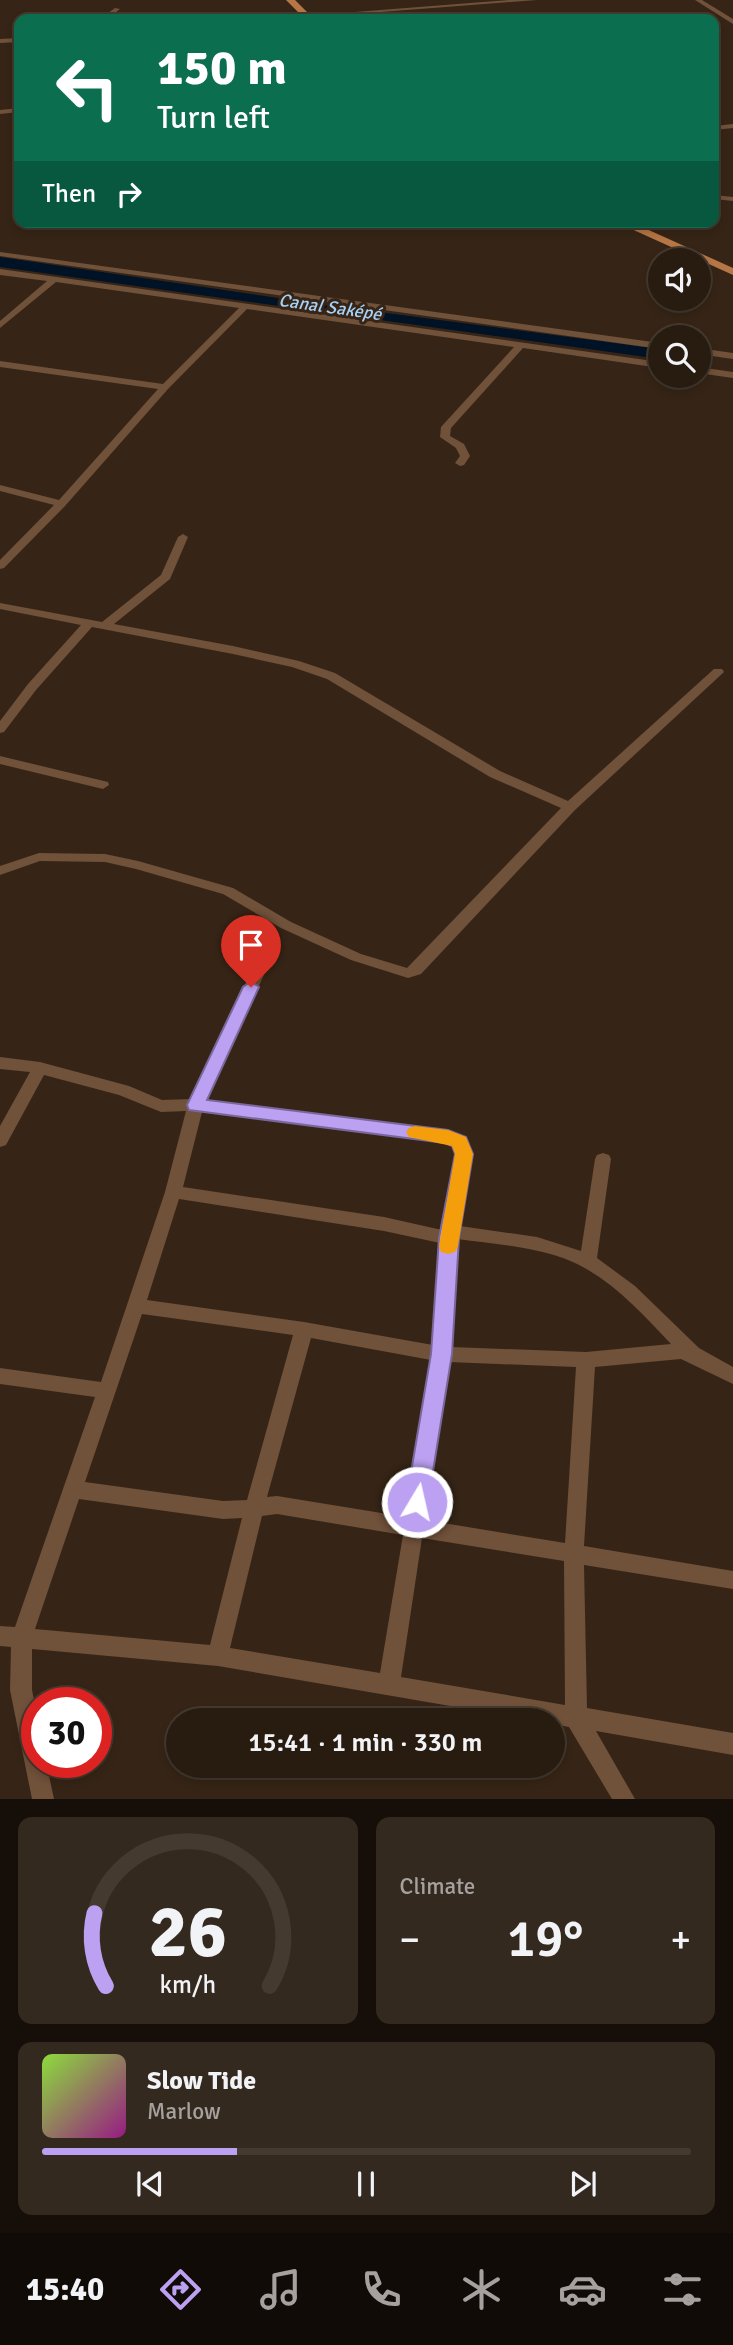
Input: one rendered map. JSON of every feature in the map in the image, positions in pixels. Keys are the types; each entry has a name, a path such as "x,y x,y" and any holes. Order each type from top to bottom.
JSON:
{"main road":[{"path":"290,0 305,14"},
{"path":"634,228 733,272"}],"street":[{"path":"359,14 534,0"},
{"path":"698,0 733,22"},
{"path":"110,14 117,9"},
{"path":"0,254 648,344"},
{"path":"0,272 648,363"},
{"path":"0,325 54,279"},
{"path":"0,566 61,504 165,387 244,307"},
{"path":"460,463 465,456 460,446 445,437 446,427 521,345"},
{"path":"711,353 733,356"},
{"path":"0,364 165,387"},
{"path":"711,372 733,375"},
{"path":"0,488 61,504"},
{"path":"103,627 166,577 183,537"},
{"path":"0,606 233,650 295,664 331,676 495,774 570,807"},
{"path":"0,729 32,687 88,624"},
{"path":"0,872 39,857 105,858 138,865 228,891 286,925 356,957 408,973 416,970 570,807 718,672"},
{"path":"0,760 103,785"},
{"path":"43,1799 11,1637 73,1489 173,1192 196,1105 262,964"},
{"path":"0,1063 40,1068 123,1090 161,1106 196,1105 448,1137 460,1142 464,1154 450,1235 441,1354 389,1684"},
{"path":"0,1141 40,1068"},
{"path":"588,1261 603,1159"},
{"path":"173,1192 450,1235 543,1244 588,1261 631,1294 693,1354 733,1376"},
{"path":"136,1306 304,1329 441,1354 586,1360 669,1351 693,1354"},
{"path":"218,1656 254,1508 304,1329"},
{"path":"586,1360 574,1552 576,1718 624,1799"},
{"path":"0,1376 106,1391"},
{"path":"73,1489 223,1510 277,1505 733,1580"},
{"path":"11,1637 218,1656 733,1744"}],"water":[{"name":"Canal Saképé","path":"0,257 326,305 648,347 648,357 0,267"}],"slow traffic":[{"path":"415,1132 448,1137 460,1142 464,1154 448,1246"}],"route":[{"path":"251,987 196,1105 448,1137 460,1142 464,1154 449,1238 441,1354 417,1502"}]}
